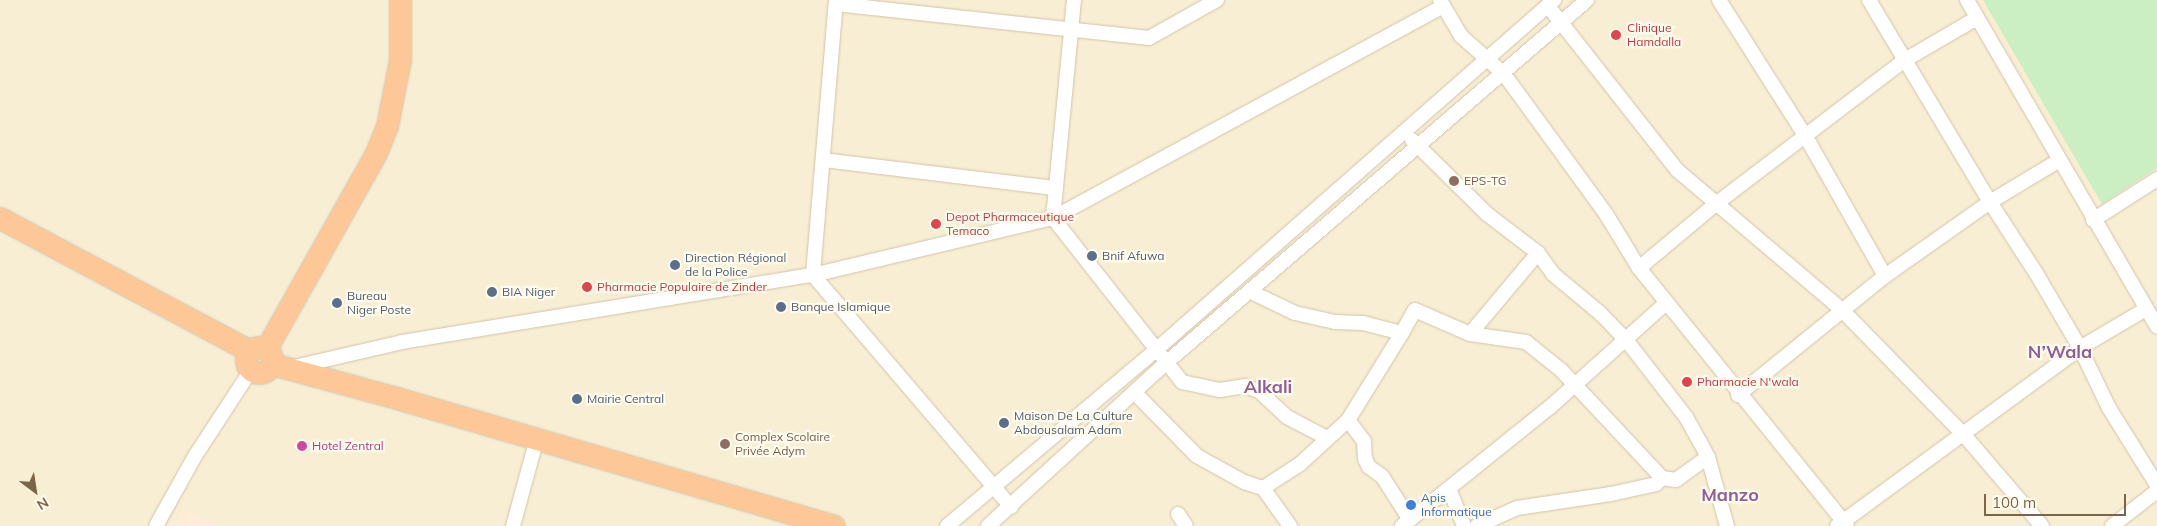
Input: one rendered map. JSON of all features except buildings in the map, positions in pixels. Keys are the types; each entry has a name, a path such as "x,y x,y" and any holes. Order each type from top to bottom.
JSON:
{"highway":[{"path":"262,359 368,146 378,121 391,64 391,0"},
{"path":"262,359 376,153 387,126 400,60 400,0"},
{"path":"0,218 262,359"},
{"path":"0,228 262,359 538,438 834,526"}],"street":[{"path":"1074,0 1053,188 1053,218 1157,349 1166,363 1186,385 1220,390 1245,386 1259,391 1287,417 1327,438"},
{"path":"1011,507 994,484 813,275 836,2 1149,38 1217,0"},
{"path":"988,526 1011,507 1166,363 1504,74 1587,0"},
{"path":"1720,0 1806,137 1885,276"},
{"path":"1869,0 2080,348 2109,408 2157,485"},
{"path":"1966,0 2058,161 2157,327"},
{"path":"156,526 194,456 262,359 402,342 813,275 1053,218 1441,3 1461,36 1504,74 1606,214 1639,268 1842,524 2080,348 2146,309"},
{"path":"948,526 994,484 1157,349 1551,3 1562,23 1658,149 1717,203 1843,311 1964,435 2042,526"},
{"path":"1639,268 1717,203 1905,60 1977,18"},
{"path":"1404,133 1486,214 1538,253 1554,274 1601,314 1627,341 1686,417 1708,457 1727,526"},
{"path":"824,160 1053,188"},
{"path":"1738,395 1885,276 1990,202 2058,161"},
{"path":"2093,220 2157,179"},
{"path":"1470,334 1538,253"},
{"path":"1251,292 1295,312 1402,333"},
{"path":"1348,420 1364,441 1365,459 1369,467 1382,476 1406,523 1450,491 1574,387 1627,341 1666,303"},
{"path":"1263,488 1300,464 1348,420 1415,310 1470,334 1526,342 1561,370 1574,387 1618,428 1662,478 1676,480 1708,457"},
{"path":"1134,393 1198,456 1244,482 1263,488 1290,526"},
{"path":"513,526 538,438"},
{"path":"1477,526 1517,508 1611,494 1656,484 1662,478"},
{"path":"2122,523 2157,490"},
{"path":"1450,491 1464,526"}],"shaded area":[{"path":"0,0 2157,0 2157,526 0,526"},
{"path":"183,510 222,526 173,526"}],"green space":[{"path":"1983,0 2157,0 2157,168 2102,204"}],"place":[{"name":"Clinique Hamdalla","path":"1616,35"},
{"name":"EPS-TG","path":"1454,181"},
{"name":"Depot Pharmaceutique Temaco","path":"936,224"},
{"name":"Bnif Afuwa","path":"1092,256"},
{"name":"Direction Régional de la Police","path":"675,265"},
{"name":"Pharmacie Populaire de Zinder","path":"587,287"},
{"name":"BIA Niger","path":"492,292"},
{"name":"Bureau Niger Poste","path":"337,303"},
{"name":"Banque Islamique","path":"781,307"},
{"name":"Pharmacie N'wala","path":"1687,382"},
{"name":"Mairie Central","path":"577,399"},
{"name":"Maison De La Culture Abdousalam Adam","path":"1004,423"},
{"name":"Complex Scolaire Privée Adym","path":"725,444"},
{"name":"Hotel Zentral","path":"302,446"},
{"name":"Apis Informatique","path":"1411,505"}],"district":[{"name":"N’Wala","path":"2060,352"},
{"name":"Alkali","path":"1268,387"},
{"name":"Manzo","path":"1730,495"}]}
